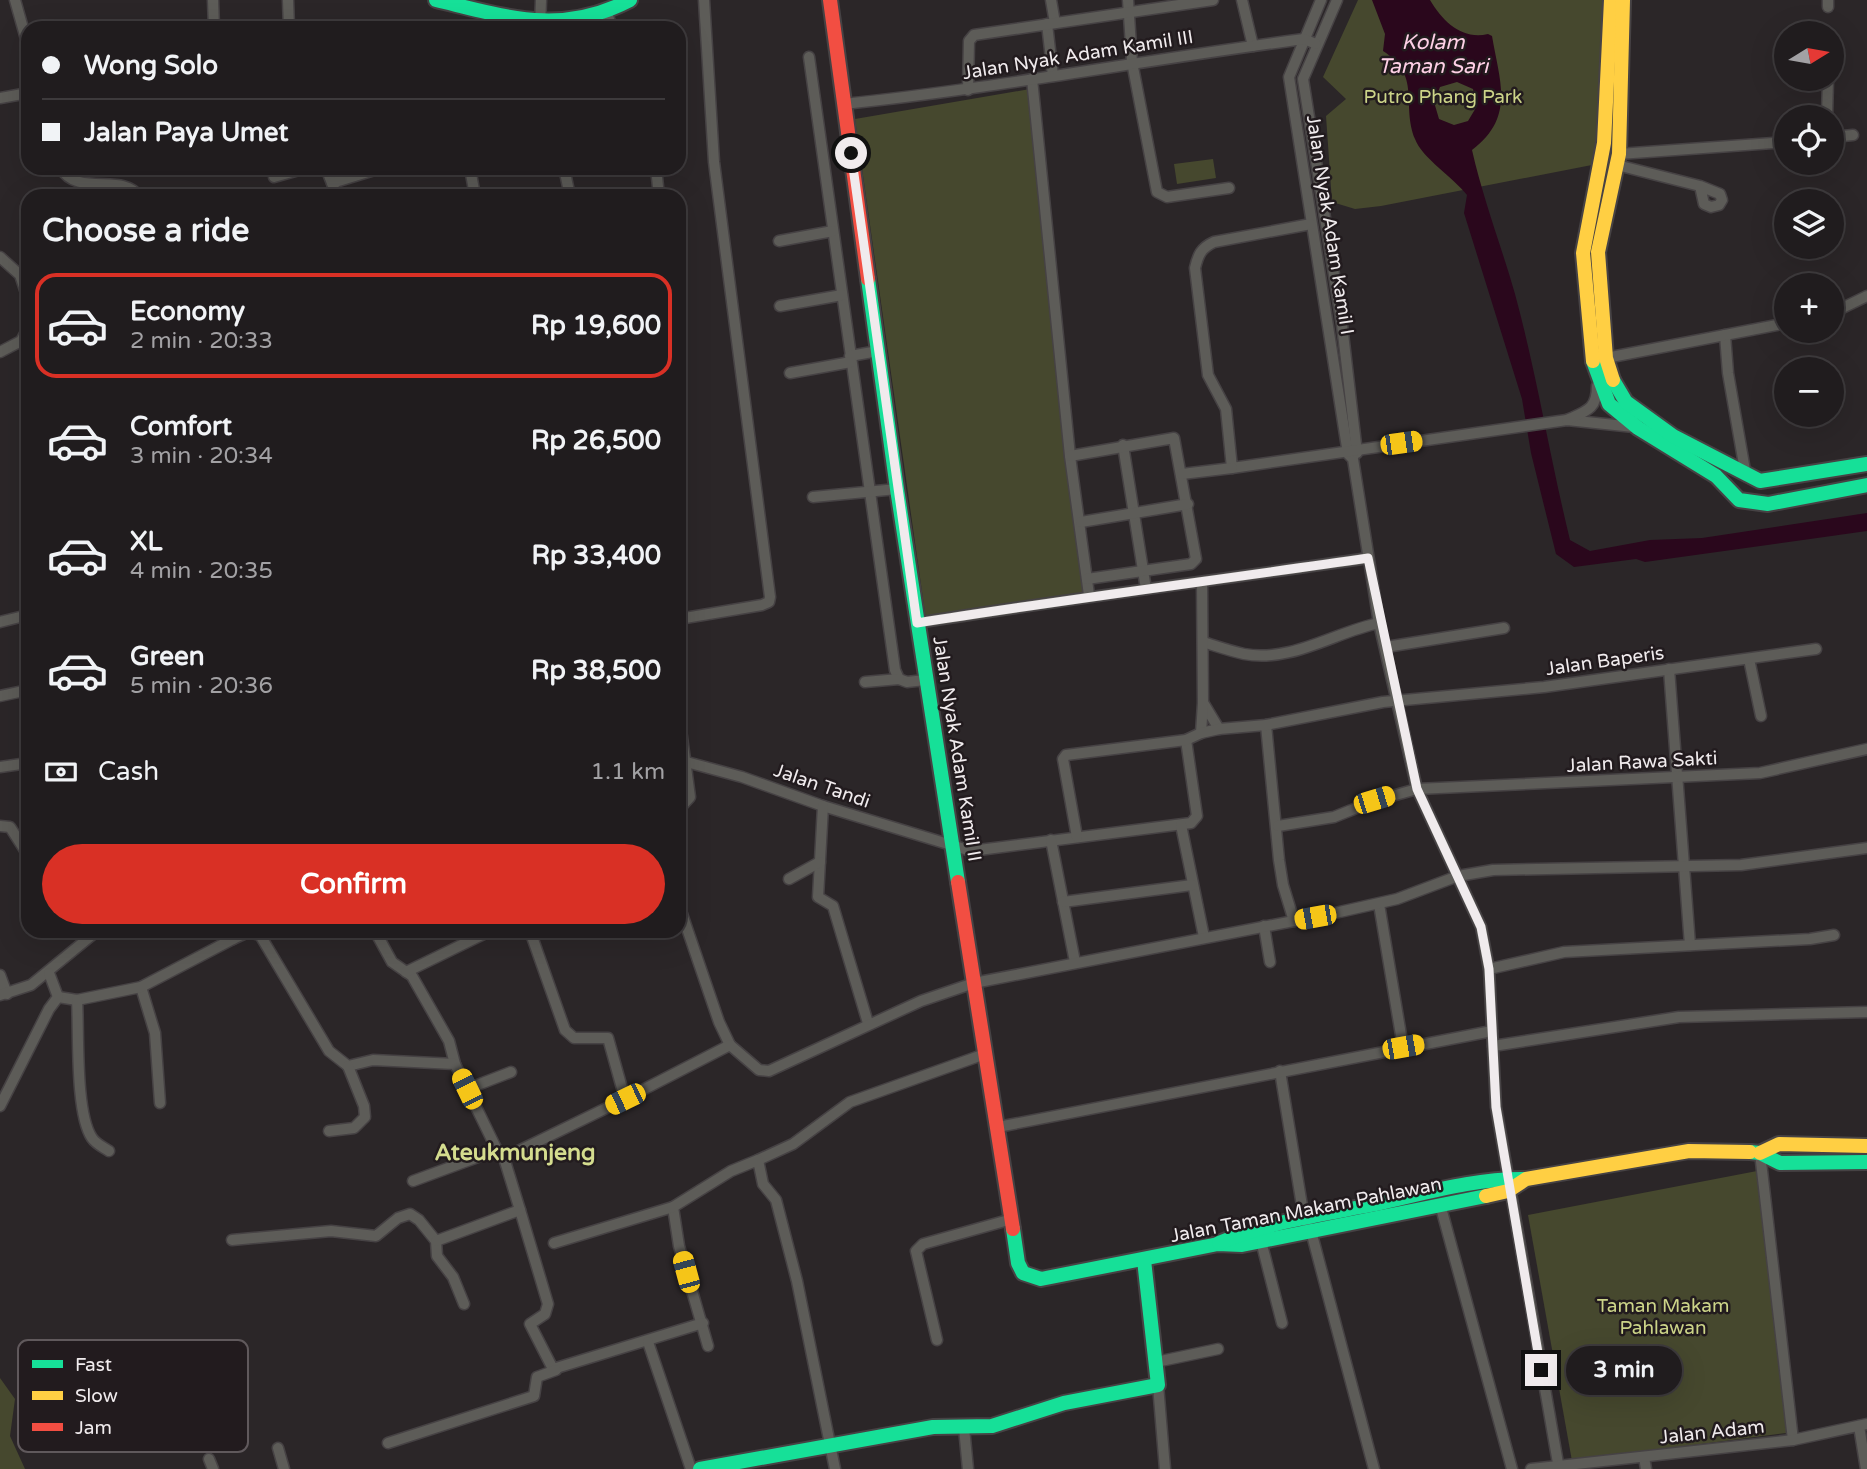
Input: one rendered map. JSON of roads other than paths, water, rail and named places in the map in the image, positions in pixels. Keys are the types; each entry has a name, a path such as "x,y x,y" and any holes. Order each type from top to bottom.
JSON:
{"main road":[{"path":"436,0 457,2 526,21"},
{"path":"584,21 607,13 630,0"},
{"name":"Jalan Nyak Adam Kamil II","path":"830,0 925,680 1018,1263 1023,1273"},
{"path":"1611,0 1604,143 1583,253 1584,291 1597,379 1673,436 1759,481 1867,464"},
{"path":"1623,0 1618,159 1598,252 1606,358 1614,394 1638,428 1716,476 1740,500 1769,504 1867,485"},
{"name":"Jalan Taman Makam Pahlawan","path":"1760,1153 1779,1144 1867,1146"},
{"name":"Jalan Taman Makam Pahlawan","path":"1023,1273 1041,1279 1218,1244 1242,1245 1308,1224 1403,1205 1440,1204 1526,1180 1710,1149 1760,1153 1780,1163 1867,1162"},
{"path":"1403,1205 1507,1185"},
{"path":"1218,1244 1244,1231 1308,1224"},
{"path":"700,1469 933,1427 992,1426 1064,1403 1158,1385 1144,1260"}],"street":[{"path":"15,0 21,21"},
{"path":"213,0 214,21"},
{"path":"288,0 289,21"},
{"path":"540,21 541,0"},
{"path":"686,618 762,605 769,601 770,597 716,187 704,0"},
{"path":"1051,0 1053,76"},
{"path":"968,90 969,41 974,34 1051,24 1129,6 1213,0"},
{"path":"1242,0 1253,46"},
{"name":"Jalan Nyak Adam Kamil I","path":"1321,0 1289,77 1311,224 1379,623 1417,789 1481,927 1489,969 1496,1107 1507,1185 1559,1467"},
{"name":"Jalan Nyak Adam Kamil I","path":"1337,0 1303,79 1359,449"},
{"path":"1129,6 1132,62 1157,192 1167,197 1229,188"},
{"path":"607,13 610,21"},
{"path":"1304,39 1316,44"},
{"name":"Jalan Nyak Adam Kamil III","path":"844,104 968,90 1132,62 1304,39"},
{"path":"809,57 868,492 895,670 899,679"},
{"path":"1032,79 1070,456 1089,595"},
{"path":"0,98 21,94"},
{"path":"1844,136 1853,135"},
{"path":"1618,159 1774,143"},
{"path":"1618,159 1700,186"},
{"path":"69,175 75,181 129,189"},
{"path":"274,177 281,175"},
{"path":"329,175 334,189"},
{"path":"332,183 358,175"},
{"path":"1232,468 1226,410 1208,375 1203,344 1195,268 1198,257 1203,247 1214,242 1311,224"},
{"path":"779,241 833,231"},
{"path":"0,257 21,278"},
{"path":"780,306 842,295"},
{"path":"1844,307 1867,296"},
{"path":"1606,358 1774,326"},
{"path":"1725,335 1728,373 1746,476"},
{"path":"0,352 21,339"},
{"path":"790,373 878,351"},
{"path":"1182,474 1350,456 1359,449 1567,420 1593,408 1597,401 1597,379"},
{"path":"1567,420 1638,428"},
{"path":"1070,456 1174,438 1188,504 1195,563 1087,579"},
{"path":"1123,445 1146,589"},
{"path":"813,497 897,489"},
{"path":"1081,523 1188,504"},
{"path":"917,623 1089,595 1202,583 1368,558"},
{"path":"1200,733 1203,703 1202,583"},
{"path":"0,622 21,616"},
{"path":"1203,642 1245,654 1273,655 1291,653 1358,627 1379,623"},
{"path":"1386,647 1504,628"},
{"name":"Jalan Baperis","path":"1077,837 1063,759 1066,755 1186,740 1200,733 1219,729 1266,724 1333,710 1816,649"},
{"path":"1749,659 1761,716"},
{"path":"1669,669 1690,946"},
{"path":"865,682 925,680"},
{"path":"0,696 21,692"},
{"path":"1203,703 1219,729"},
{"path":"1266,724 1283,885 1294,921"},
{"path":"1186,740 1197,816 1194,822 1181,825 1204,937"},
{"name":"Jalan Rawa Sakti","path":"1278,826 1334,817 1374,800 1417,789 1760,773 1867,749"},
{"name":"Jalan Tandi","path":"686,762 953,847 980,850 1181,825"},
{"path":"0,767 21,764"},
{"path":"686,776 690,797 686,801"},
{"path":"823,806 818,897 833,906 868,1023"},
{"path":"0,826 10,827 21,844"},
{"path":"1051,840 1075,962"},
{"path":"686,925 719,1022 730,1045 760,1070 769,1071 783,1067 868,1023 921,1000 974,983 1378,904 1458,876 1521,868 1741,865 1867,848"},
{"path":"789,879 820,862"},
{"path":"1063,902 1192,884"},
{"path":"1378,904 1403,1047"},
{"path":"1264,926 1270,962"},
{"path":"1489,969 1564,952 1810,939 1834,935"},
{"path":"0,975 3,994 25,988 49,973 89,938"},
{"path":"58,997 77,1000 141,987 227,938"},
{"path":"262,938 329,1052 348,1066 364,1105 365,1117 354,1128 328,1131"},
{"path":"379,938 392,962 412,976 449,1041 455,1064 497,1150 504,1158 548,1304 545,1314 530,1324 552,1368 556,1370"},
{"path":"406,972 476,938"},
{"path":"532,938 565,1030 574,1038 608,1038 625,1099"},
{"path":"49,973 58,997"},
{"path":"141,987 155,1033 160,1103"},
{"path":"0,1106 48,1009 58,997"},
{"path":"77,1000 82,1103 89,1134 93,1141 109,1151"},
{"path":"1493,1046 1679,1017 1867,1012"},
{"path":"998,1126 1492,1031"},
{"path":"504,1158 730,1045"},
{"path":"554,1242 673,1207 731,1171 793,1144 850,1102 985,1054"},
{"path":"348,1066 373,1060 455,1064"},
{"path":"1280,1071 1308,1224 1374,1469"},
{"path":"467,1089 511,1072"},
{"path":"413,1181 497,1150"},
{"path":"1760,1153 1793,1440"},
{"path":"758,1160 763,1184 776,1200 793,1268 835,1469"},
{"path":"1440,1204 1512,1469"},
{"path":"673,1207 679,1246 708,1346"},
{"path":"436,1241 520,1210"},
{"path":"232,1240 331,1231 376,1236 398,1218 410,1214 419,1220 436,1241 437,1256 453,1277 464,1304"},
{"path":"937,1340 916,1251 923,1244 1012,1219"},
{"path":"1261,1241 1282,1323"},
{"path":"388,1443 534,1396 537,1377 703,1324"},
{"path":"648,1342 691,1469"},
{"path":"1156,1362 1218,1349"},
{"path":"1158,1385 1165,1469"},
{"path":"1863,1425 1866,1469"},
{"name":"Jalan Adam","path":"1531,1469 1793,1440 1863,1425"},
{"path":"964,1428 968,1469"},
{"path":"278,1448 284,1469"},
{"path":"1644,1457 1646,1469"}],"water":[{"name":"Kolam Taman Sari","path":"1372,0 1430,0 1454,28 1470,34 1492,36 1501,84 1499,112 1486,138 1472,150 1523,324 1570,540 1590,551 1650,540 1702,538 1867,513 1867,531 1645,562 1636,559 1574,567 1556,554 1531,453 1522,399 1464,213 1467,195 1424,153 1415,139 1411,126 1407,81 1395,61 1383,51 1385,34","holes":["1457,82 1473,89 1477,106 1468,121 1454,125 1439,119 1434,102 1440,87"]}],"district":[{"name":"Ateukmunjeng","path":"515,1153"}],"park label":[{"name":"Putro Phang Park","path":"1443,97"},
{"name":"Taman Makam Pahlawan","path":"1663,1317"}]}
